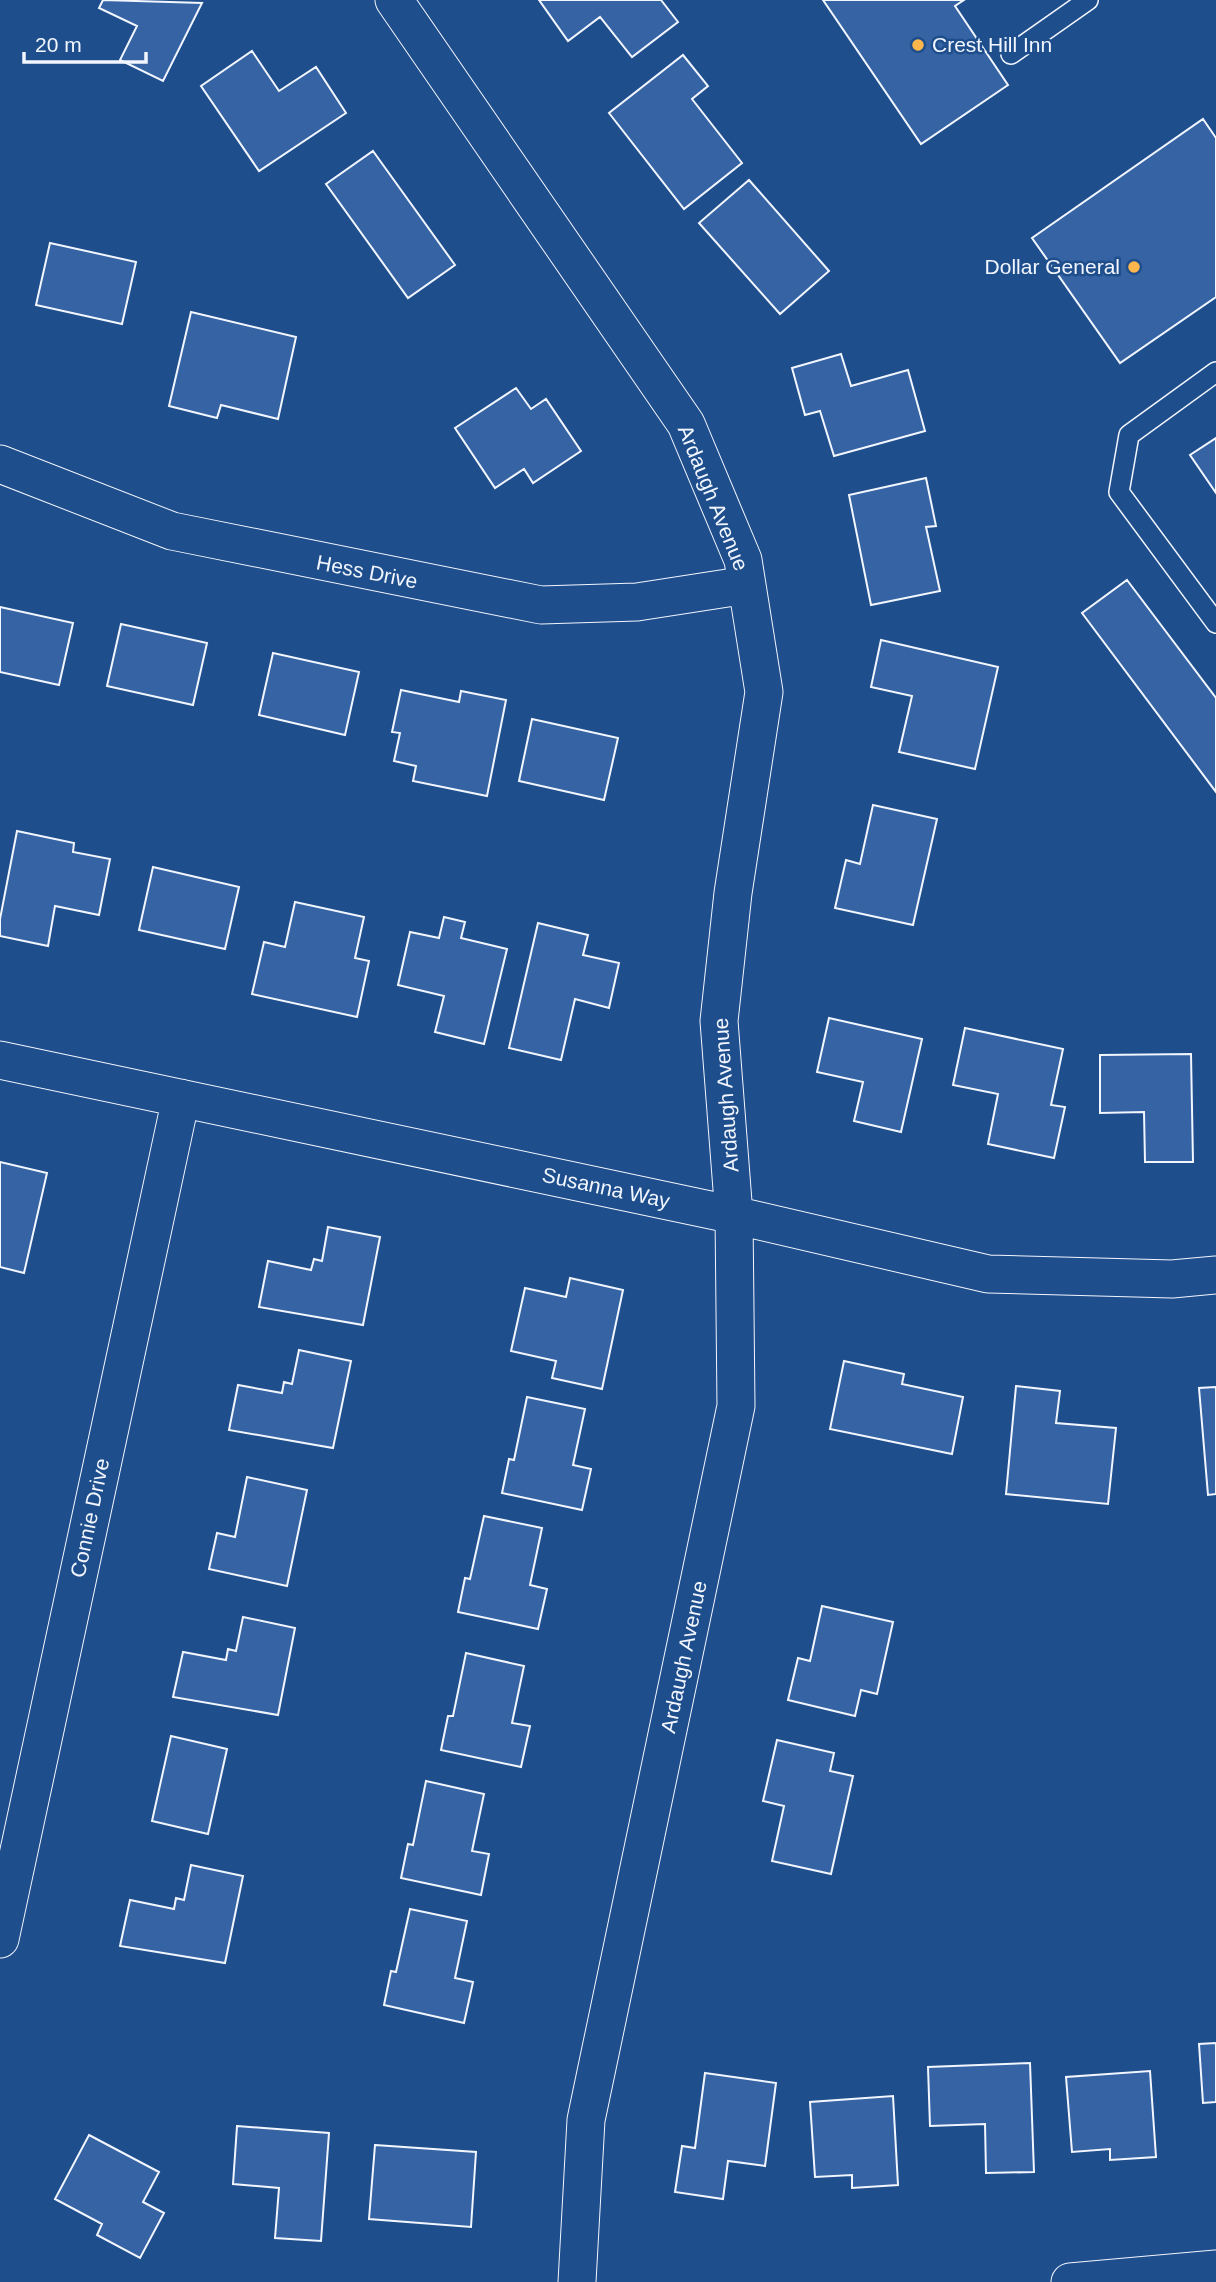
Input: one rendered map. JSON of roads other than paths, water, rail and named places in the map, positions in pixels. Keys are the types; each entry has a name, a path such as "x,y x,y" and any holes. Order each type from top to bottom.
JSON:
{"street":[{"name":"Ardaugh Avenue","path":"394,0 686,424 743,560 764,692 733,893 719,1021 734,1215 736,1406 586,2120 578,2282"},
{"name":"Hess Drive","path":"0,464 172,531 541,605 637,602 747,585"},
{"name":"Susanna Way","path":"0,1060 734,1215 988,1274 1172,1279 1216,1275"},
{"name":"Connie Drive","path":"0,1939 181,1098"},
{"path":"1070,2282 1216,2269"}],"lane":[{"path":"1011,54 1088,0"},
{"path":"1216,372 1129,435 1119,492 1216,624"}],"place":[{"name":"Crest Hill Inn","path":"918,45"},
{"name":"Dollar General","path":"1134,267"}]}
